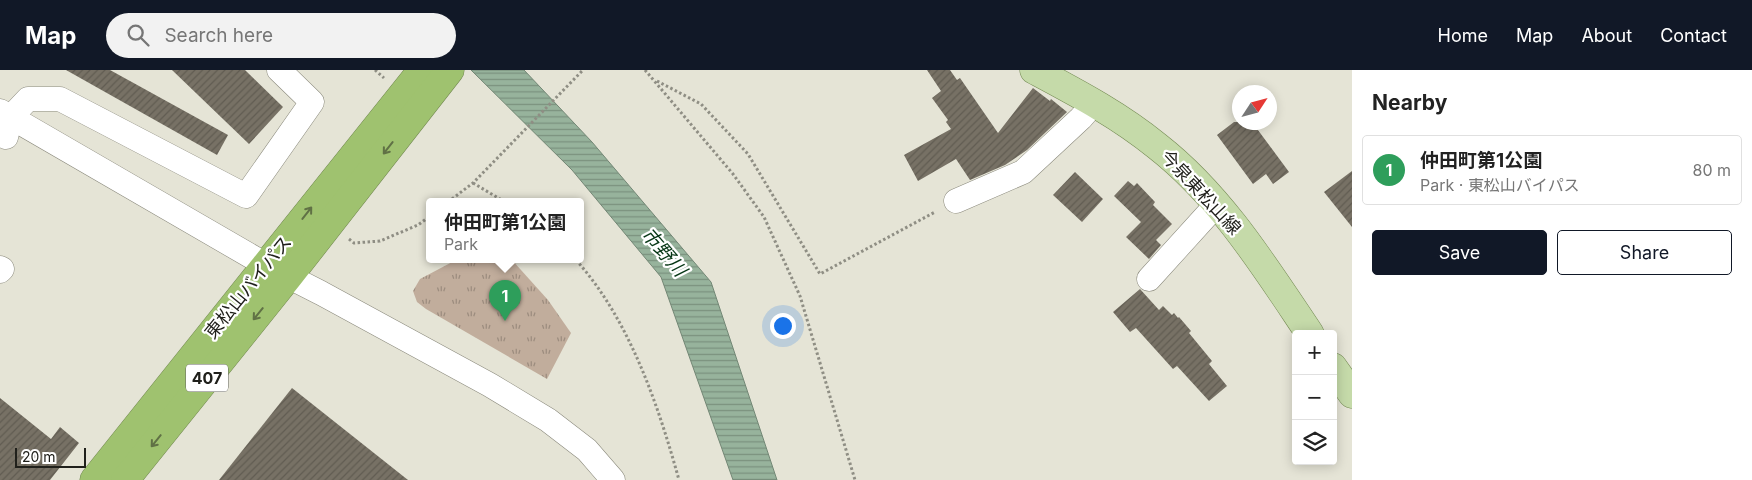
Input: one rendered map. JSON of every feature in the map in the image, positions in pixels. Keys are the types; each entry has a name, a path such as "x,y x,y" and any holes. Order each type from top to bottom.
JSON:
{"highway":[{"name":"407","path":"410,102 422,70"},
{"name":"407","path":"410,102 450,70"},
{"name":"東松山バイパス","path":"125,480 277,271 410,102"},
{"name":"東松山バイパス","path":"94,480 277,271"}],"main road":[{"name":"今泉東松山線","path":"1034,70 1095,102 1158,146 1191,176 1237,228 1307,330"},
{"path":"1337,373 1352,394"}],"street":[{"path":"279,70 312,102 246,196 60,99 28,99 6,122 481,381 548,420 587,450 613,480"},
{"path":"956,202 1023,172 1081,118 1095,102"},
{"path":"1148,279 1217,204"}],"path":[{"path":"453,198 473,183 583,70"},
{"path":"646,70 733,174 764,217 800,296 855,480"},
{"path":"655,80 701,104 748,154 820,274 956,202"},
{"path":"473,183 498,198"},
{"path":"350,239 354,243 380,241 418,225 426,219"},
{"path":"578,263 612,306 632,347 665,430 679,480"}],"green space":[{"path":"450,263 515,263 548,300 571,333 547,379 417,302 413,291 420,279"}],"water":[{"name":"市野川","path":"471,70 524,70 592,142 711,282 777,480 733,480 661,277 572,170"}],"building":[{"path":"66,70 110,70 228,135 217,155"},
{"path":"172,70 245,70 283,107 249,144"},
{"path":"927,70 950,70 957,80 960,78 998,133 1033,88 1067,112 1027,150 1005,165 970,180 956,159 918,181 904,155 951,129 946,122 948,120 932,98 941,91"},
{"path":"1232,124 1232,130 1258,130 1289,172 1273,184 1266,174 1253,184 1217,135"},
{"path":"1352,171 1352,227 1324,192"},
{"path":"1075,172 1103,199 1082,222 1053,195"},
{"path":"1128,181 1134,186 1137,183 1155,202 1153,205 1172,224 1156,240 1161,245 1149,259 1126,237 1141,222 1114,196"},
{"path":"1140,289 1159,310 1163,306 1172,315 1174,313 1179,317 1191,331 1189,333 1212,361 1209,364 1227,386 1209,401 1177,366 1173,369 1136,328 1130,332 1113,312"},
{"path":"292,388 408,480 219,480"},
{"path":"0,398 51,439 60,427 79,443 50,480 0,480"}],"place":[{"name":"仲田町第1公園","path":"505,321"}]}
